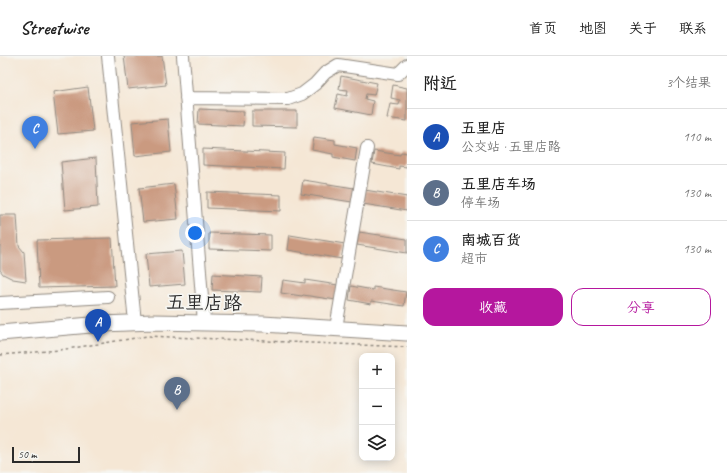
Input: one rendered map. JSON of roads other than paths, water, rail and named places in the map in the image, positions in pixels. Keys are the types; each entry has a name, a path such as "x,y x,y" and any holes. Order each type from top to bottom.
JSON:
{"main road":[{"name":"五里店路","path":"0,333 135,322 263,324 407,333"}],"street":[{"path":"108,56 135,322"},
{"path":"183,56 204,323"},
{"path":"186,98 288,99 302,94 315,84 325,73 338,65 398,74 407,65"},
{"path":"336,328 367,148"},
{"path":"0,303 108,297"}],"place":[{"name":"南城百货","path":"35,149"},
{"name":"五里店","path":"98,342"},
{"name":"五里店车场","path":"177,410"}]}
